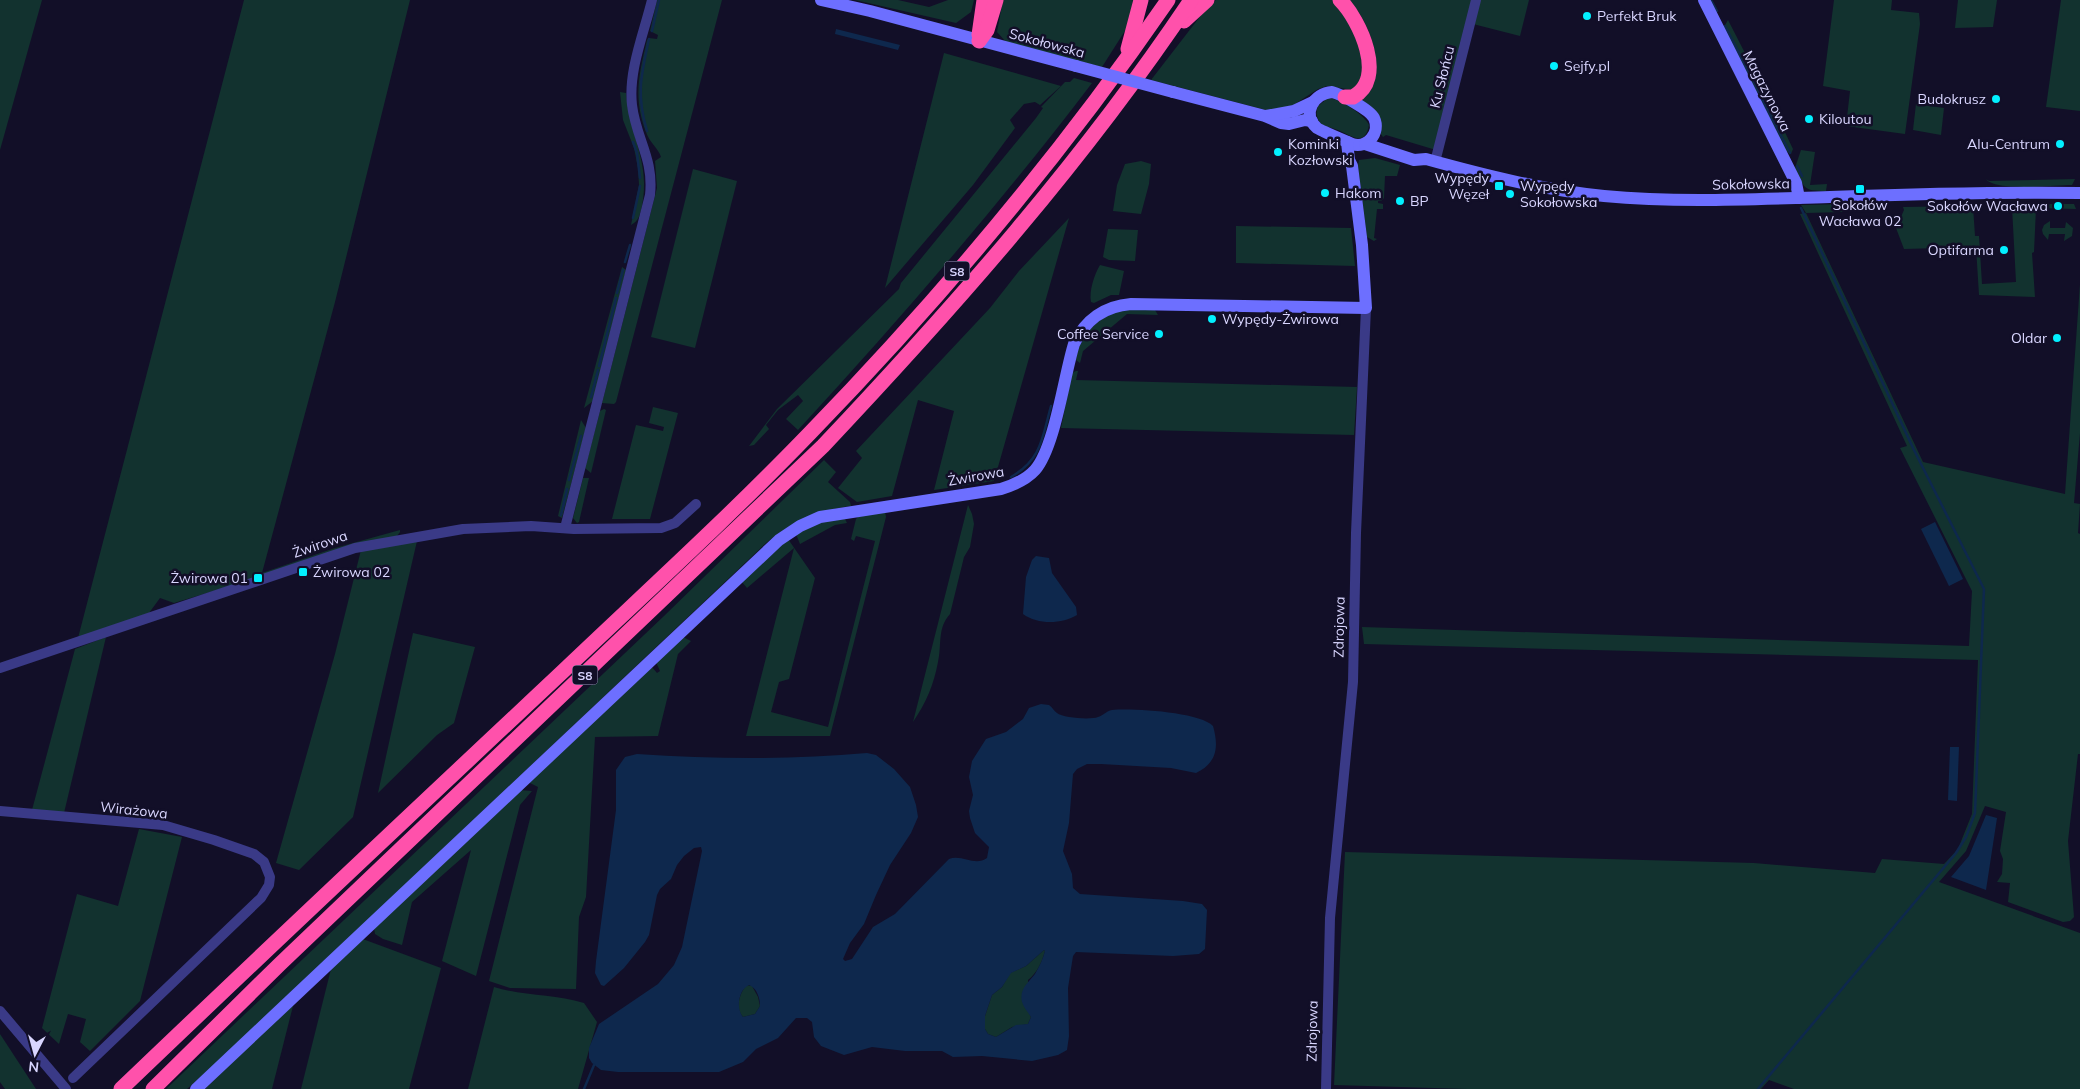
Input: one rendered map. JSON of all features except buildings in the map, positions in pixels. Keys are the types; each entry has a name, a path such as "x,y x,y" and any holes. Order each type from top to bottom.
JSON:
{"highway":[{"path":"979,41 978,28 984,0"},
{"path":"979,41 987,30 996,0"},
{"path":"1124,61 1136,26 1141,0"},
{"name":"S8","path":"121,1089 268,948 698,544 810,434 959,269 1044,166 1168,0"},
{"name":"S8","path":"153,1089 280,964 823,446 904,360 1042,200 1166,37 1191,0"},
{"path":"1166,37 1207,0"},
{"path":"1340,0 1358,24 1365,42 1369,66 1368,80 1363,90 1354,97 1345,97"}],"street":[{"path":"565,528 650,195 649,161 633,109 632,90 636,62 652,0"},
{"name":"Sokołowska","path":"822,0 870,11 1265,116 1285,124 1304,120 1312,121"},
{"name":"Ku Słońcu","path":"1430,161 1476,0"},
{"name":"Magazynowa","path":"1704,0 1796,182 1799,198"},
{"path":"1352,166 1367,141 1376,126 1372,115 1335,92 1327,92 1320,95 1313,102 1310,110 1312,121 1317,128 1354,144 1367,141"},
{"name":"Sokołowska","path":"1265,116 1294,111 1313,102"},
{"name":"Sokołowska","path":"1367,141 1414,160 1430,161 1525,184 1604,196 1669,200 1982,193 2080,193"},
{"name":"Zdrojowa","path":"1326,1089 1330,918 1353,682 1356,533 1366,308 1362,245 1347,142"},
{"name":"Żwirowa","path":"196,1089 778,540 811,520 830,514 1001,489 1026,478 1036,469 1047,450 1074,344 1081,331 1096,316 1116,306 1131,304 1366,308"},
{"name":"Żwirowa","path":"0,668 355,548 463,529 531,526 565,528 665,527 675,523 696,504"},
{"name":"Wirażowa","path":"0,811 163,825 246,851 261,859 270,877 269,885 261,898 73,1078"},
{"path":"0,1011 66,1089"}],"green space":[{"path":"0,0 42,0 0,150"},
{"path":"244,0 410,0 335,302 262,573 335,548 400,530 400,532 397,536 174,603 160,598 149,613 78,638"},
{"path":"657,0 722,0 616,402 614,404 602,403 657,188 655,161 661,157 646,132 638,97 647,40 649,38 657,39 658,35 650,31"},
{"path":"855,0 898,0 929,7 948,0 974,0 971,12 956,23"},
{"path":"1003,0 1133,0 1128,26 1102,67 1006,42 997,32"},
{"path":"1216,0 1335,0 1362,45 1362,80 1353,90 1327,86 1318,89 1292,106 1266,110 1151,80 1202,14"},
{"path":"1349,0 1474,0 1436,150 1386,135 1383,137 1380,133 1362,100 1370,90 1375,77 1374,50 1365,22"},
{"path":"1479,0 1529,0 1520,36 1473,24"},
{"path":"1834,0 1892,0 1891,10 1919,13 1920,24 1905,134 1846,126 1850,91 1823,86"},
{"path":"1958,0 1997,0 1993,27 1955,28"},
{"path":"2061,0 2080,0 2080,111 2046,107"},
{"path":"1728,20 1765,92 1756,92 1724,27"},
{"path":"944,53 1061,86 1040,105 1035,102 1024,104 1010,120 1015,128 973,185 885,288"},
{"path":"1074,78 1092,83 1022,173 874,346 798,430 786,419 803,401 798,395 778,410 766,425 769,429 754,445 749,446 777,409 899,289 901,283 1036,118 1043,108 1041,107 1065,82 1070,82"},
{"path":"620,92 626,93 644,176 641,212 631,225 639,185 638,168 634,148 623,120"},
{"path":"1767,95 1793,149 1791,154 1786,151 1761,101 1762,97"},
{"path":"1328,98 1345,104 1367,121 1369,125 1364,136 1361,138 1352,137 1322,125 1317,116 1317,109"},
{"path":"1916,104 1944,108 1941,135 1913,130"},
{"path":"1801,150 1815,152 1810,185 1827,184 1826,191 1808,189 1803,184 1795,168"},
{"path":"1375,158 1400,165 1397,176 1385,176 1384,198 1378,201 1378,203 1383,204 1383,209 1377,209 1374,238 1377,239 1374,241 1367,237 1358,166 1359,160"},
{"path":"1141,161 1151,164 1149,184 1141,214 1113,211 1117,185 1125,164"},
{"path":"693,169 737,181 695,348 651,337"},
{"path":"2075,179 2072,185 2013,187 1989,181"},
{"path":"1843,204 1867,207 1893,207 1843,208 1843,212 1806,213 1801,205"},
{"path":"2056,204 2056,207 2060,208 2061,204 2074,204 2076,209 2036,208 2034,252 2032,253 2035,297 1979,295 1976,247 1904,249 1896,228 1904,210 1903,207 1973,206 1975,236 1979,236 1982,284 2016,282 2012,207 1988,207 1986,205"},
{"path":"1806,213 1923,462 2065,494 2080,284 2080,433 2074,503 2080,504 2078,533 2080,534 2080,754 2078,754 2068,841 2074,917 2070,921 2063,922 2008,902 2010,883 1997,882 2002,874 2003,859 2000,851 2006,812 1985,806 1966,851 1939,882 2080,933 2080,1089 1794,1089 1769,1080 1761,1089 1467,1089 1334,1085 1345,852 1754,863 1875,873 1882,859 1944,864 1958,849 1972,814 1978,660 1364,644 1362,627 1969,646 1972,591 1900,448 1907,446 1800,214"},
{"path":"1069,218 994,481 934,490 954,411 918,400 892,496 857,502 838,488 862,458 856,451 990,308 1019,271"},
{"path":"2050,221 2050,228 2065,228 2066,222 2073,228 2072,236 2064,241 2065,234 2049,234 2048,240 2042,230 2044,225"},
{"path":"1236,226 1351,228 1355,266 1236,263"},
{"path":"1108,229 1138,230 1135,261 1109,260 1103,257"},
{"path":"1100,265 1124,271 1119,295 1111,295 1094,303 1091,302 1091,288"},
{"path":"622,267 626,270 593,401 584,408"},
{"path":"1123,310 1155,310 1158,315 1127,314 1083,351 1080,363 1076,360 1082,342 1092,328 1106,317"},
{"path":"1078,371 1076,380 1357,387 1354,435 1061,428 1072,373"},
{"path":"653,407 678,413 650,519 612,519 636,425 663,431 664,427 649,423"},
{"path":"606,410 591,473 585,468 600,411"},
{"path":"581,420 586,428 562,518 558,516"},
{"path":"824,460 836,472 828,482 850,502 851,506 806,518 766,543 223,1057 187,1089 166,1089 664,616"},
{"path":"583,478 589,478 579,522 577,523 573,518"},
{"path":"968,505 974,524 970,547 964,557 950,614 943,625 938,662 932,686 913,722"},
{"path":"885,511 886,517 830,736 746,736 794,548 747,588 741,581 788,539 815,578 789,679 779,682 771,712 828,727 875,541 856,536 854,541 851,539 856,519"},
{"path":"845,519 847,523 835,525 800,544 796,534 823,521"},
{"path":"417,541 353,817 299,870 276,863 335,654 361,550"},
{"path":"413,633 475,647 454,723 437,735 378,793"},
{"path":"106,637 64,813 32,810 75,649"},
{"path":"683,637 691,641 678,654 658,736 595,737 586,897 579,917 576,989 510,988 489,981 538,787 528,782 651,666 657,673 660,671 656,662"},
{"path":"519,790 532,791 520,805 476,976 442,961 471,850 412,902 402,945 383,939 375,934 374,928"},
{"path":"139,829 182,837 140,1001 90,1051 80,1042 86,1019 68,1014 59,1044 42,1028 77,894 118,906"},
{"path":"360,938 441,968 409,1089 301,1089 331,969"},
{"path":"1044,950 1039,967 1028,980 1029,1013 1031,1017 1028,1024 1012,1027 996,1037 988,1034 985,1029 985,1016 992,995 1002,987 1010,973 1026,966"},
{"path":"746,985 752,986 760,1006 755,1014 743,1017 739,1010 739,1001"},
{"path":"494,987 584,1003 597,1022 578,1089 468,1089"},
{"path":"294,1002 272,1089 205,1089"},
{"path":"0,1034 36,1089 5,1089 0,1082"}],"water":[{"path":"836,29 900,45 898,50 835,34"},
{"path":"1935,522 1963,579 1949,586 1921,529"},
{"path":"1036,556 1049,558 1052,573 1076,607 1077,615 1057,622 1043,622 1023,614 1026,577 1032,560"},
{"path":"1041,704 1049,705 1060,715 1084,718 1098,717 1112,710 1165,712 1195,717 1213,726 1216,741 1215,754 1203,769 1196,773 1171,768 1101,764 1087,764 1077,769 1073,774 1069,823 1063,851 1072,874 1073,888 1080,894 1202,904 1207,910 1205,949 1199,954 1173,956 1076,952 1073,956 1068,988 1069,1036 1067,1050 1058,1055 1032,1061 982,1056 953,1057 942,1051 905,1051 872,1047 844,1055 821,1046 814,1037 812,1022 807,1018 796,1018 778,1038 756,1049 743,1062 719,1072 618,1072 601,1070 592,1063 589,1058 589,1048 599,1024 658,984 674,965 682,947 702,851 701,847 694,848 677,865 671,879 660,889 657,895 649,935 645,942 624,968 604,986 601,985 595,973 616,810 616,770 625,757 637,754 723,758 781,758 867,753 876,755 894,769 910,787 918,817 911,833 890,865 864,924 850,943 843,959 845,961 852,959 873,927 895,914 949,859 959,858 978,861 987,858 989,847 975,833 970,818 969,811 973,795 969,777 972,761 986,739 1006,732 1023,719 1029,708","holes":["1044,950 1038,969 1025,986 1021,997 1031,1017 1028,1024 1016,1025 996,1037 988,1034 985,1029 985,1016 992,995 1002,987 1011,973 1026,966","749,985 758,994 760,1006 755,1014 743,1017 739,1009 739,1000 742,991"]},
{"path":"1950,747 1959,747 1957,801 1948,800"},
{"path":"1986,815 1997,818 1986,890 1951,877 1969,856"}],"waterway":[{"path":"652,31 659,0"},
{"path":"1711,0 1717,11"},
{"path":"1725,26 1759,92"},
{"path":"647,131 642,106 641,85 649,39"},
{"path":"1762,99 1790,153"},
{"path":"633,142 637,153 640,178"},
{"path":"1797,166 1802,176"},
{"path":"633,218 640,186"},
{"path":"1758,1089 1956,853 1966,837 1975,813 1984,589 1914,450 1801,208"},
{"path":"625,262 630,245"},
{"path":"617,293 623,270"},
{"path":"599,366 616,298"},
{"path":"591,397 598,370"},
{"path":"1011,477 1029,463 1035,455 1043,438 1051,406"},
{"path":"569,480 581,436"},
{"path":"561,515 567,489"},
{"path":"584,1089 594,1065"}],"place":[{"name":"Perfekt Bruk","path":"1587,16"},
{"name":"Sejfy.pl","path":"1554,66"},
{"name":"Budokrusz","path":"1996,99"},
{"name":"Kiloutou","path":"1809,119"},
{"name":"Alu-Centrum","path":"2060,144"},
{"name":"Kominki Kozłowski","path":"1278,152"},
{"name":"Wypędy Węzeł","path":"1499,186"},
{"name":"Sokołów Wacława 02","path":"1860,189"},
{"name":"Hakom","path":"1325,193"},
{"name":"Wypędy Sokołowska","path":"1510,194"},
{"name":"BP","path":"1400,201"},
{"name":"Sokołów Wacława","path":"2058,206"},
{"name":"Optifarma","path":"2004,250"},
{"name":"Wypędy-Żwirowa","path":"1212,319"},
{"name":"Coffee Service","path":"1159,334"},
{"name":"Oldar","path":"2057,338"},
{"name":"Żwirowa 02","path":"303,572"},
{"name":"Żwirowa 01","path":"258,578"}]}
